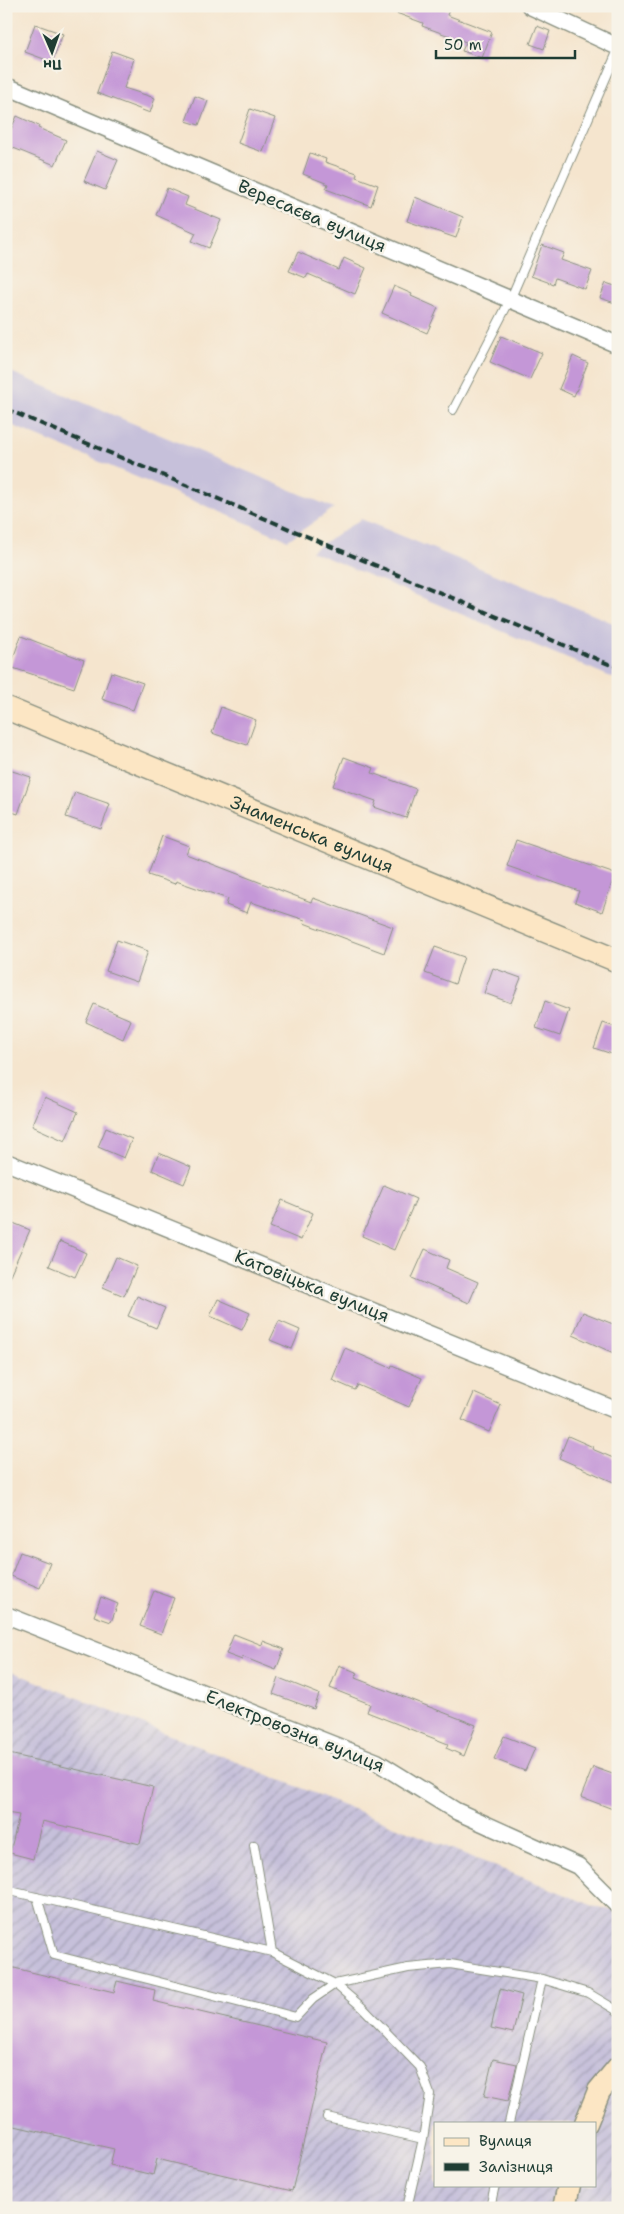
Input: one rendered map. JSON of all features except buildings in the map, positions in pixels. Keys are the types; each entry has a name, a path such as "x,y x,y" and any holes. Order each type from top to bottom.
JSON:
{"main road":[{"name":"Знаменська вулиця","path":"6,708 618,960"},
{"path":"586,2122 599,2091 618,2068"},
{"path":"564,2208 569,2186"}],"street":[{"path":"530,6 618,48"},
{"name":"Вересаєва вулиця","path":"6,86 618,345"},
{"name":"Катовіцька вулиця","path":"6,1162 618,1411"},
{"name":"Електровозна вулиця","path":"6,1615 377,1762 456,1811 578,1866 618,1906"}],"lane":[{"path":"453,410 510,300 618,48"},
{"path":"254,1845 272,1952"},
{"path":"6,1890 272,1952 335,1984 363,2008 420,2067 430,2094 423,2140 407,2208"},
{"path":"37,1897 54,1955 296,2017 313,1999 335,1984 408,1968 450,1964 542,1979 588,1993 618,2011"},
{"path":"509,2122 542,1979"},
{"path":"327,2117 423,2140"},
{"path":"490,2208 495,2186"}],"shaded area":[{"path":"6,370 334,508 288,540 6,423"},
{"path":"361,519 618,625 618,680 311,551"},
{"path":"6,1669 601,1909 618,1909 618,2208 34,2208 6,2201"}],"railway":[{"path":"6,409 618,668"}]}
